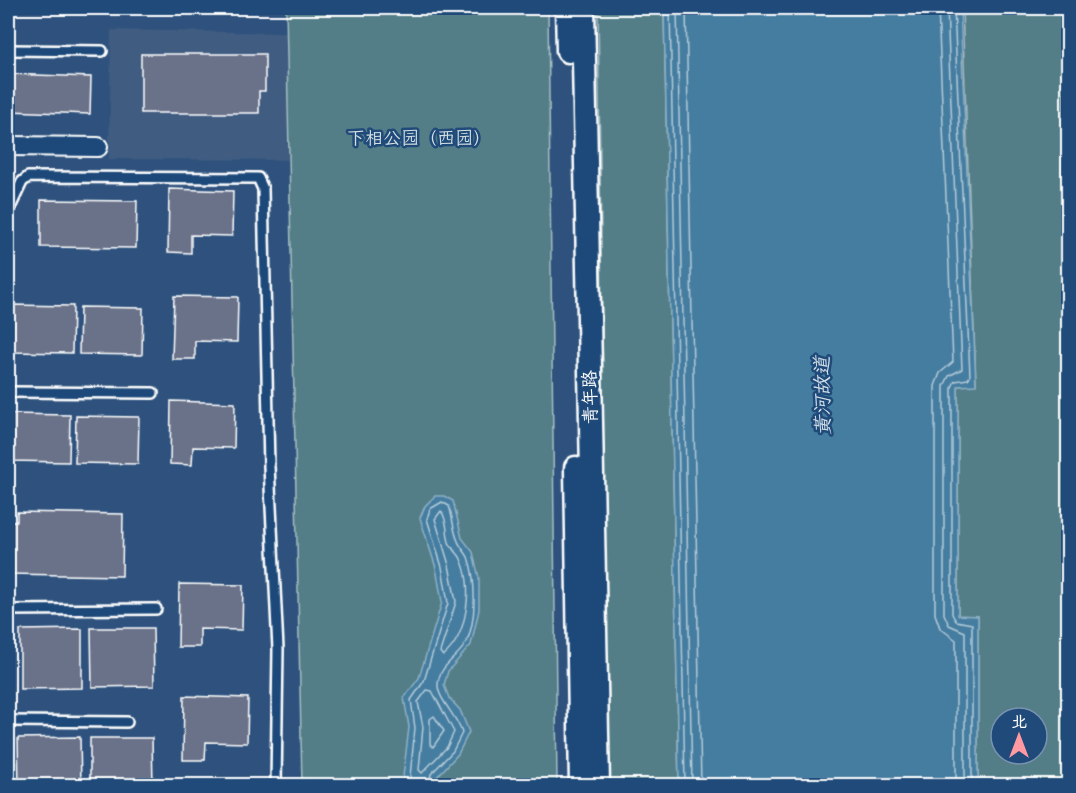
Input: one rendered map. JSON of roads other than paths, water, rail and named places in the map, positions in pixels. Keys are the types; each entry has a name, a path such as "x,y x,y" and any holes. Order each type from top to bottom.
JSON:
{"street":[{"name":"青年路","path":"567,8 581,786"},
{"name":"青年路","path":"583,8 598,786"},
{"path":"8,146 98,147"}],"lane":[{"path":"8,50 102,51"},
{"path":"8,212 22,182 28,177 258,178 263,189 269,466 278,649 276,786"},
{"path":"8,392 153,393"},
{"path":"8,610 156,609"},
{"path":"8,721 127,722"}],"water":[{"name":"黄河故道","path":"664,8 960,8 976,385 958,386 958,615 978,616 978,785 679,785"},
{"path":"435,496 444,496 453,501 462,538 473,552 479,578 479,610 471,645 448,671 444,685 449,698 460,710 469,732 458,754 436,778 433,785 402,785 409,727 404,698 419,678 442,602 436,568 420,518 425,506"}],"park label":[{"name":"下相公园（西园）","path":"419,138"}]}
